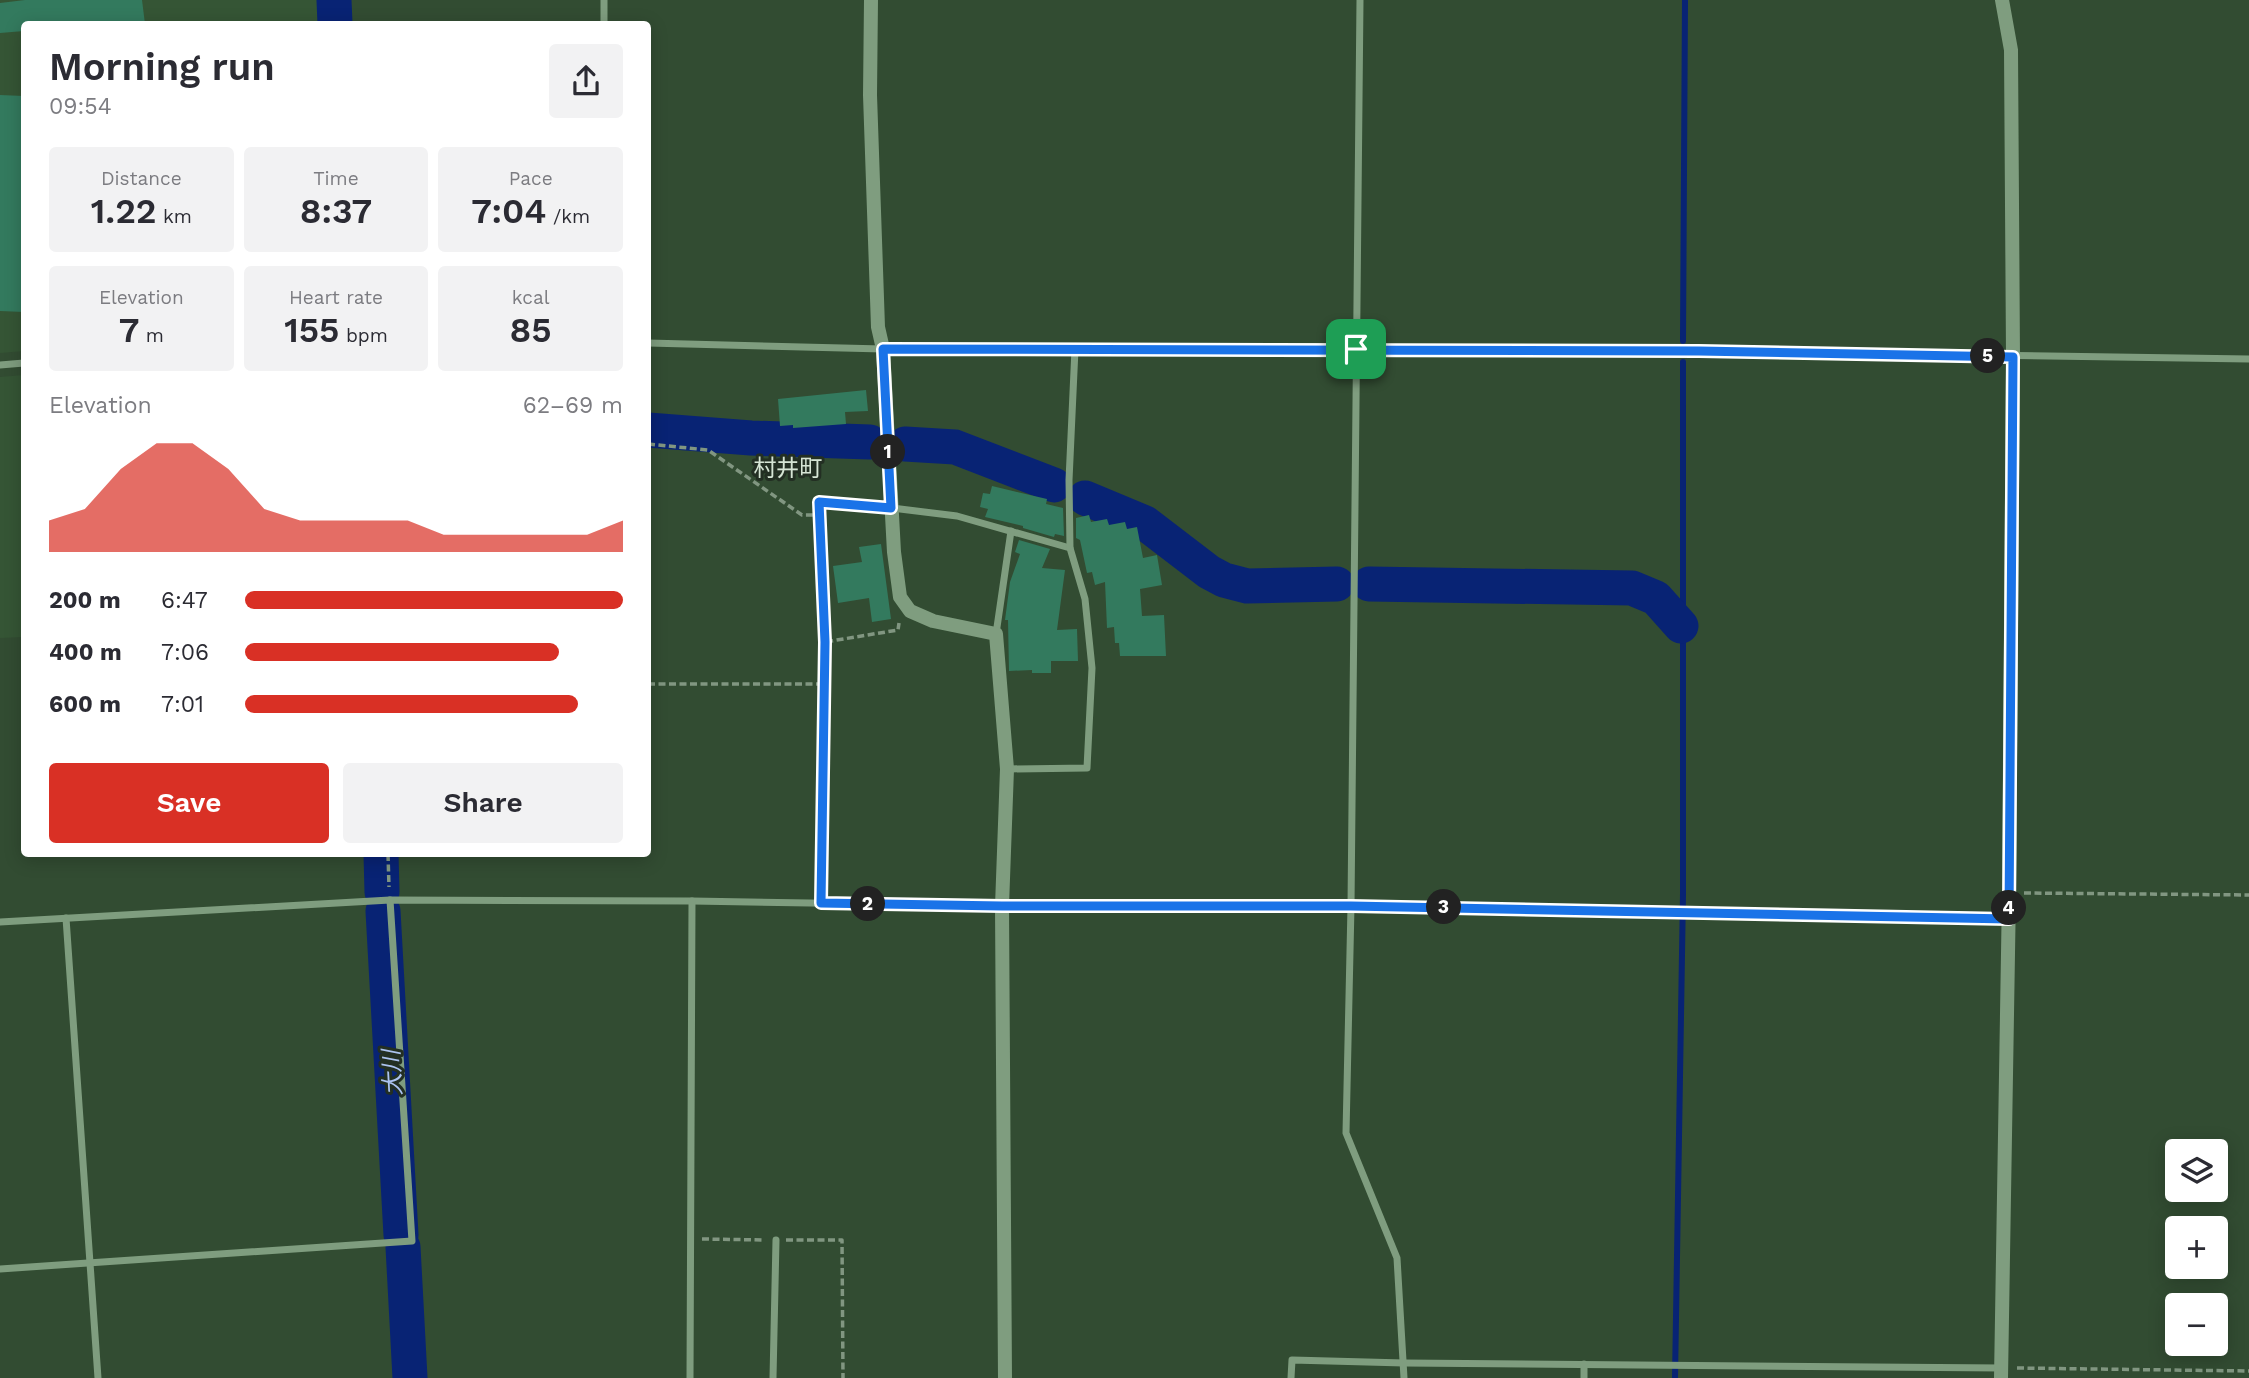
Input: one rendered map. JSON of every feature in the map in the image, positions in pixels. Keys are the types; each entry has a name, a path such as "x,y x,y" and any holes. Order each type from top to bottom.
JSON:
{"street":[{"path":"604,0 604,21"},
{"path":"871,0 870,94 878,327 883,349 891,508 900,597 911,611 933,621 996,634"},
{"path":"1360,0 1351,906 1346,1133 1396,1258 1404,1378"},
{"path":"1291,1378 1292,1360 1684,1365 2001,1373 2009,919 2013,357 2011,50 2002,0"},
{"path":"651,343 883,349 1699,351 2249,359"},
{"path":"1007,769 1087,768 1092,668 1085,599 1070,548 1069,480 1075,349"},
{"path":"0,365 21,363"},
{"path":"891,508 957,516 1070,548"},
{"path":"1005,1378 1002,906 1007,769 996,634 1011,531"},
{"path":"0,922 390,900 1002,906 1351,906 2009,919"},
{"path":"0,1269 412,1241 390,900"},
{"path":"690,1378 692,901"},
{"path":"66,918 98,1378"},
{"path":"773,1378 776,1240"},
{"path":"1584,1364 1584,1378"}],"path":[{"path":"651,443 708,450 802,514 820,515"},
{"path":"821,903 825,642 819,502 891,508"},
{"path":"825,642 898,630 900,597"},
{"path":"651,684 824,684"},
{"path":"387,857 390,900"},
{"path":"2009,893 2249,895"},
{"path":"692,1239 842,1240 843,1378"},
{"path":"2001,1373 2249,1371"}],"shaded area":[{"path":"0,0 325,0 327,21 21,21 21,351 0,353"},
{"path":"21,375 21,637 0,638 0,377"}],"building":[{"path":"25,0 142,0 145,21 21,21 21,31 0,33 0,3"},
{"path":"0,95 21,96 21,312 0,311"},
{"path":"866,390 868,411 845,412 846,424 793,428 793,425 780,426 778,399"},
{"path":"992,486 1047,499 1046,504 1063,508 1064,536 1055,534 1054,537 985,517 988,509 980,507 983,493 990,494"},
{"path":"1089,515 1091,522 1107,519 1109,525 1125,522 1127,529 1137,527 1143,558 1157,555 1162,585 1140,589 1142,616 1164,615 1166,656 1120,656 1119,643 1115,643 1114,627 1107,628 1105,582 1095,585 1092,572 1087,573 1080,540 1076,538 1076,518"},
{"path":"1019,540 1050,549 1042,568 1065,570 1057,630 1077,629 1078,661 1051,661 1051,673 1009,671 1008,620 1005,620 1010,582 1020,554 1015,552"},
{"path":"881,544 891,619 872,622 869,598 838,603 833,566 862,562 859,547"}],"waterway":[{"name":"大川","path":"334,0 335,21"},
{"path":"1683,341 1685,0"},
{"path":"1675,1378 1683,894 1683,362"},
{"path":"651,430 751,438 870,442"},
{"path":"905,444 955,447 1054,485"},
{"path":"1085,498 1145,523 1209,572 1224,580 1247,586 1337,584"},
{"path":"1369,584 1632,588 1656,598 1681,626"},
{"path":"381,857 382,892"},
{"name":"大川","path":"383,911 401,1235"},
{"name":"大川","path":"403,1247 410,1378"}],"district":[{"name":"村井町","path":"788,468"}],"route":[{"path":"883,349 1356,349 1699,351 2013,357 2009,919 1351,906 821,903 825,642 819,502 891,508 883,349"}]}
